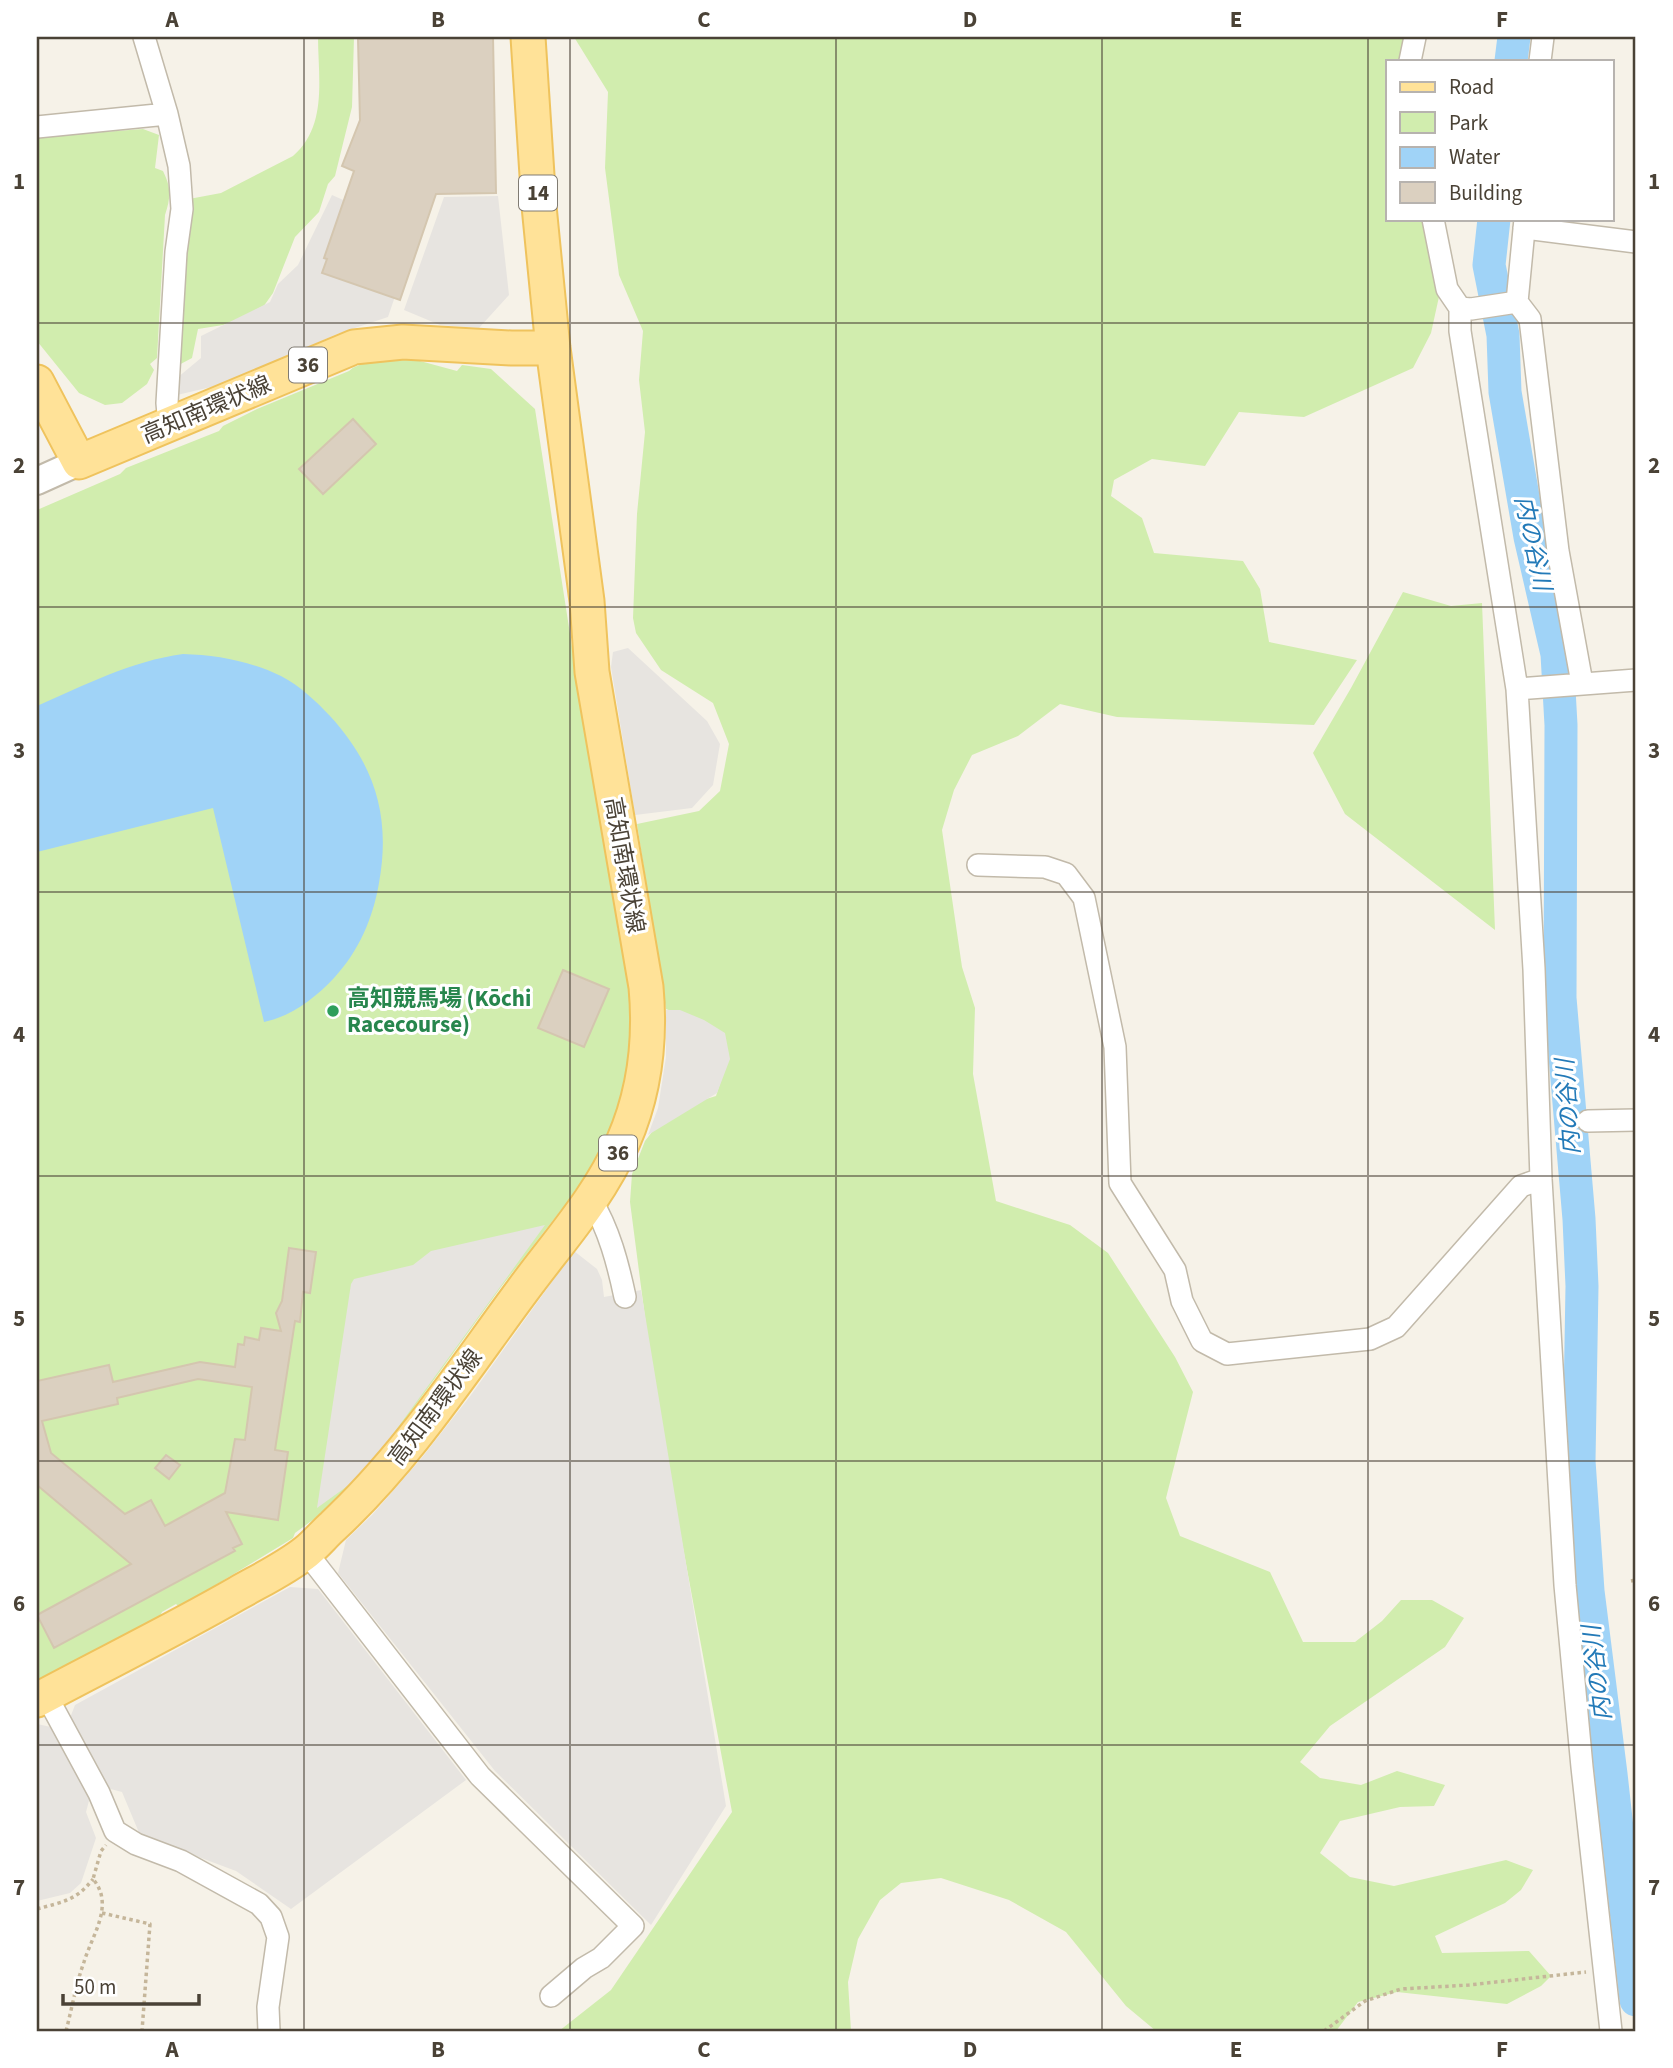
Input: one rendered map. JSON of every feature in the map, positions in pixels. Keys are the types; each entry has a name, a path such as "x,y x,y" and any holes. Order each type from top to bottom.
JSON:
{"main road":[{"name":"14","path":"528,37 539,206 553,348"},
{"name":"高知南環状線","path":"41,1698 206,1612 306,1552 394,1464 591,1200 623,1143 639,1097 648,1057 648,1014 636,925 592,673 587,601 553,348 407,342 354,347 79,462"},
{"path":"37,382 79,462"}],"street":[{"path":"144,37 179,166 182,209 170,334 167,403 169,425"},
{"path":"1410,60 1415,37"},
{"path":"1540,60 1542,37"},
{"path":"37,127 167,114"},
{"path":"1433,220 1447,289 1465,308"},
{"path":"1512,303 1524,223 1636,242"},
{"path":"1465,308 1512,303 1530,318 1558,551 1579,683"},
{"path":"1465,308 1460,331 1522,688 1541,1179 1565,1585 1611,2031"},
{"path":"37,481 79,462"},
{"path":"1522,688 1636,680"},
{"path":"978,865 1045,867 1066,874 1084,898 1115,1047 1120,1183 1175,1270 1182,1301 1202,1342 1227,1354 1370,1339 1396,1327 1521,1186 1541,1179"},
{"path":"1588,1121 1636,1120"},
{"path":"591,1200 618,1264 625,1297"},
{"path":"306,1552 480,1776 632,1926 601,1958 584,1968 551,1996"},
{"path":"41,1698 99,1793 115,1831 136,1844 181,1861 267,1911 278,1937 268,2007 269,2031"}],"path":[{"path":"37,1909 82,1893 93,1879 101,1852 115,1831"},
{"path":"66,2031 84,1960 102,1913 101,1894 93,1879"},
{"path":"102,1913 150,1924 142,2031"},
{"path":"1324,2031 1365,2001 1401,1989 1469,1985 1604,1970"}],"green space":[{"path":"318,37 354,37 352,107 335,176 328,184 319,212 295,237 273,293 261,310 223,325 198,329 192,358 175,367 189,199 221,193 293,156 304,144 312,130 319,100"},
{"path":"574,37 1414,37 1414,60 1386,60 1386,220 1445,220 1444,274 1431,333 1413,368 1304,417 1239,412 1205,466 1152,459 1114,480 1111,496 1142,518 1154,553 1243,561 1260,589 1269,642 1357,660 1314,725 1117,717 1060,704 1018,736 972,755 954,790 942,830 962,967 975,1008 973,1074 996,1201 1070,1225 1108,1253 1175,1357 1193,1392 1166,1498 1180,1536 1270,1572 1303,1642 1355,1642 1382,1621 1401,1600 1432,1600 1464,1618 1445,1647 1330,1726 1300,1762 1320,1778 1361,1785 1397,1771 1445,1785 1434,1806 1400,1807 1340,1821 1320,1853 1350,1877 1394,1886 1506,1860 1533,1870 1521,1890 1505,1903 1435,1936 1442,1953 1529,1951 1551,1976 1541,1986 1507,2004 1397,1992 1358,2002 1336,2031 1156,2031 1126,2006 1066,1932 1009,1900 941,1878 901,1883 880,1900 858,1939 848,1982 851,2031 559,2031 611,1990 732,1812 656,1402 630,1202 632,1174 645,1141 655,1128 703,1100 716,1096 728,1059 693,1019 666,1009 637,824 699,811 720,791 729,744 713,703 661,670 636,633 633,618 637,514 645,432 639,380 643,331 619,275 605,168 608,92"},
{"path":"143,129 159,135 155,168 163,171 169,192 165,215 157,358 150,364 154,370 147,384 122,403 105,405 79,393 37,341 37,137"},
{"name":"高知競馬場 (Kōchi Racecourse)","path":"387,358 420,361 457,371 462,365 491,369 535,409 575,666 620,925 617,927 628,988 631,1031 622,1090 598,1155 567,1205 501,1287 386,1446 355,1481 295,1533 293,1538 186,1603 178,1606 176,1604 160,1616 37,1681 37,510 120,474 126,468 219,431 223,426 257,409 357,366"},
{"path":"1403,592 1451,606 1482,603 1495,930 1345,814 1313,753"}],"shaded area":[{"path":"332,195 350,203 422,217 388,317 337,334 224,384 177,395 177,378 201,358 201,336 270,302 278,284 298,265"},
{"path":"498,196 509,295 479,328 440,325 404,310 444,197"},
{"path":"628,648 707,721 720,744 713,785 692,808 635,815 611,667 613,652"},
{"path":"666,1010 680,1010 725,1033 730,1059 717,1093 648,1135 658,1108 666,1057"},
{"path":"545,1225 385,1445 353,1482 317,1508 351,1284 354,1279 413,1265 431,1251"},
{"path":"574,1251 597,1269 602,1280 604,1297 641,1290 726,1806 651,1925 495,1771 338,1573 346,1540 372,1515 420,1460 471,1395"},
{"path":"290,1587 318,1589 466,1780 291,1909 236,1871 140,1835 122,1792 107,1788 70,1718 75,1705"},
{"path":"37,1724 51,1727 90,1797 86,1812 96,1838 81,1883 70,1893 37,1901"}],"water":[{"path":"183,654 221,657 257,666 295,684 330,716 358,753 376,793 381,814 383,836 379,883 369,921 358,945 343,968 311,999 293,1011 264,1022 213,808 37,852 37,706 127,668"}],"building":[{"path":"493,37 496,193 436,194 400,300 322,273 327,259 324,258 354,171 342,166 360,120 358,39"},
{"path":"353,419 376,444 323,494 299,469"},
{"path":"563,970 609,989 584,1047 538,1028"},
{"path":"289,1248 316,1252 310,1293 303,1292 300,1322 295,1321 275,1450 288,1452 278,1520 226,1512 242,1544 233,1548 235,1551 54,1648 37,1615 131,1564 37,1485 37,1381 109,1365 113,1382 200,1362 235,1367 238,1344 244,1345 245,1337 259,1340 261,1328 281,1331 276,1313 282,1301","holes":["198,1379 252,1387 245,1440 235,1439 225,1493 165,1526 151,1500 125,1514 51,1453 42,1421 118,1404 117,1398"]},
{"path":"166,1455 180,1465 169,1479 155,1468"}],"waterway":[{"name":"内の谷川","path":"1511,60 1514,37"},
{"name":"内の谷川","path":"1494,220 1489,265 1503,335 1505,392 1530,537 1557,654 1561,725 1560,998 1579,1219 1582,1286 1579,1461 1588,1591 1636,2000"}],"place":[{"name":"高知競馬場 (Kōchi Racecourse)","path":"333,1011"}]}
